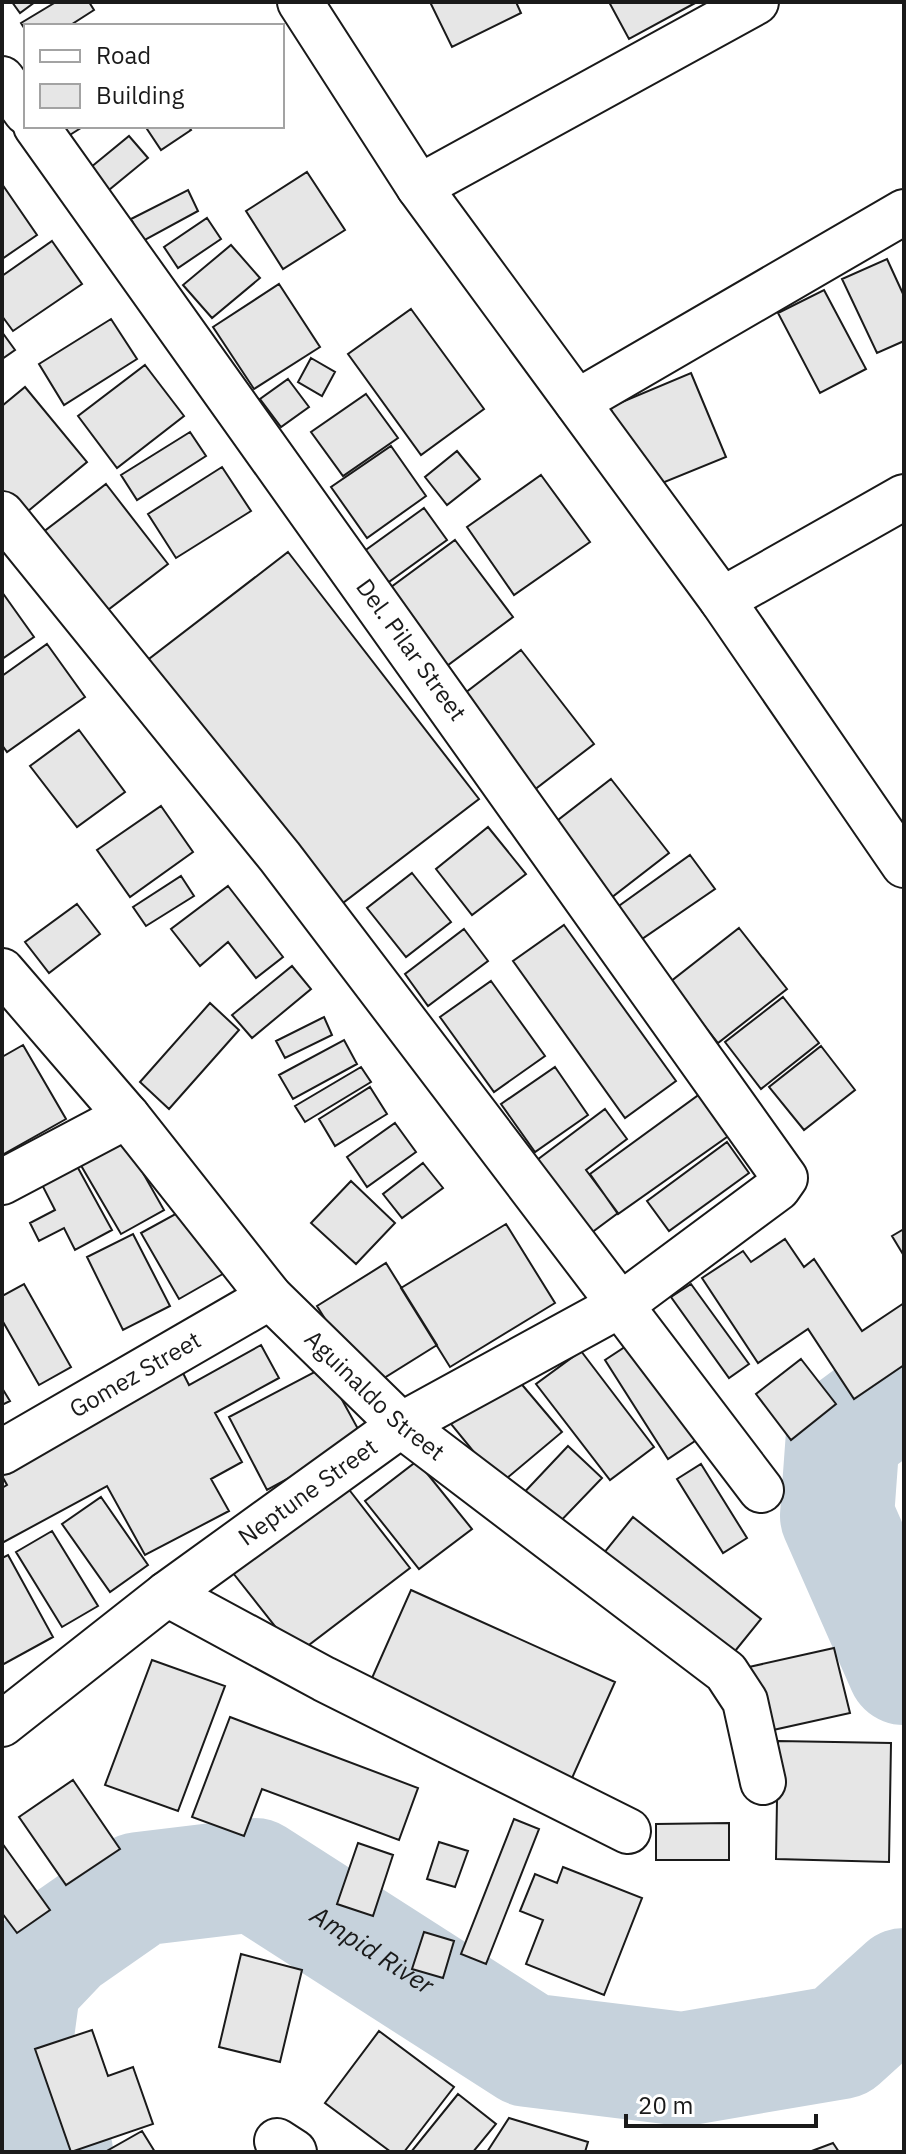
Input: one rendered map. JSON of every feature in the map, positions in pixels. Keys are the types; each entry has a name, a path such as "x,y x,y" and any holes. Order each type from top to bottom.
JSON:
{"street":[{"path":"300,2 419,187 722,600 892,820 904,865"},
{"path":"419,187 756,2"},
{"path":"2,79 24,109"},
{"name":"Del. Pilar Street","path":"37,128 785,1174"},
{"path":"577,402 904,212"},
{"path":"722,600 904,497"},
{"path":"2,514 280,857 761,1490"},
{"name":"Aguinaldo Street","path":"2,971 127,1116 270,1297 401,1425 726,1672 745,1701 763,1782"},
{"path":"2,1182 127,1116"},
{"name":"Neptune Street","path":"2,1724 167,1594 401,1425 622,1304 778,1188 784,1182 785,1174"},
{"name":"Gomez Street","path":"2,1452 270,1297"},
{"path":"167,1594 337,1686 628,1831"}],"building":[{"path":"12,2 35,2 20,13"},
{"path":"56,2 89,2 94,10 72,24 24,24 24,28 21,23"},
{"path":"430,2 516,2 521,13 452,47"},
{"path":"609,2 697,2 629,39"},
{"path":"58,128 81,128 65,138"},
{"path":"146,128 191,130 161,150"},
{"path":"129,136 148,158 104,194 85,172"},
{"path":"307,172 345,230 283,269 246,211"},
{"path":"2,184 37,235 2,259"},
{"path":"188,190 198,211 143,241 131,219"},
{"path":"207,218 221,239 178,268 164,247"},
{"path":"52,241 82,284 13,331 2,316 2,276"},
{"path":"231,245 260,278 212,318 183,285"},
{"path":"887,259 904,296 904,341 877,353 842,279"},
{"path":"279,284 320,347 254,389 213,327"},
{"path":"824,290 866,369 820,393 778,313"},
{"path":"411,309 484,409 421,455 348,354"},
{"path":"111,319 137,359 64,405 39,364"},
{"path":"2,332 15,350 2,359"},
{"path":"311,358 335,372 322,396 298,382"},
{"path":"145,365 184,416 117,468 78,416"},
{"path":"691,373 726,457 645,490 610,407"},
{"path":"288,379 309,407 281,427 260,399"},
{"path":"25,387 87,462 21,517 2,494 2,406"},
{"path":"366,394 398,438 343,476 311,432"},
{"path":"190,432 206,456 137,500 121,475"},
{"path":"391,446 426,496 367,538 331,487"},
{"path":"457,451 480,479 447,505 425,477"},
{"path":"222,467 251,511 176,558 148,514"},
{"path":"541,475 590,542 514,595 467,527"},
{"path":"106,484 168,564 100,616 38,536"},
{"path":"424,508 447,540 386,584 363,552"},
{"path":"455,540 513,617 440,671 383,593"},
{"path":"288,552 479,799 335,909 145,662"},
{"path":"2,592 34,637 2,659"},
{"path":"47,644 85,697 7,752 2,745 2,676"},
{"path":"521,650 594,744 525,797 452,703"},
{"path":"79,730 125,792 77,827 30,766"},
{"path":"611,779 669,853 607,901 549,827"},
{"path":"161,806 193,852 130,897 97,850"},
{"path":"488,827 526,874 472,915 436,869"},
{"path":"690,855 715,889 639,941 616,908"},
{"path":"412,873 451,922 406,957 367,908"},
{"path":"181,876 194,896 146,926 133,907"},
{"path":"228,886 283,957 256,978 228,942 200,966 171,929"},
{"path":"77,904 100,934 49,973 25,942"},
{"path":"564,925 676,1081 625,1118 513,961"},
{"path":"739,928 787,989 718,1043 670,982"},
{"path":"464,929 488,961 428,1006 405,974"},
{"path":"292,966 311,989 252,1038 232,1015"},
{"path":"491,981 545,1056 494,1092 440,1017"},
{"path":"783,997 819,1043 761,1089 725,1042"},
{"path":"210,1003 239,1030 169,1109 140,1082"},
{"path":"324,1017 332,1035 285,1058 276,1041"},
{"path":"344,1040 357,1064 293,1099 279,1075"},
{"path":"23,1045 66,1119 2,1155 2,1057"},
{"path":"821,1046 855,1090 804,1130 769,1087"},
{"path":"361,1067 371,1082 305,1122 295,1106"},
{"path":"555,1067 588,1115 535,1152 501,1104"},
{"path":"370,1087 387,1114 335,1146 319,1119"},
{"path":"704,1091 734,1132 618,1214 590,1174"},
{"path":"605,1109 627,1139 586,1170 618,1213 579,1242 533,1163"},
{"path":"395,1123 416,1152 367,1187 347,1157"},
{"path":"122,1136 164,1210 121,1234 79,1162"},
{"path":"727,1142 749,1173 669,1231 647,1201"},
{"path":"72,1157 112,1230 75,1250 64,1228 39,1241 30,1223 55,1210 38,1177"},
{"path":"423,1163 443,1188 402,1218 383,1194"},
{"path":"351,1181 395,1223 356,1264 311,1223"},
{"path":"190,1206 228,1271 179,1299 141,1233"},
{"path":"506,1224 555,1303 450,1367 401,1288"},
{"path":"904,1229 904,1256 892,1236"},
{"path":"133,1234 170,1306 123,1330 87,1257"},
{"path":"785,1239 804,1267 814,1259 862,1331 904,1303 904,1365 854,1399 808,1329 758,1363 702,1278 743,1251 751,1262"},
{"path":"386,1263 437,1345 368,1388 317,1306"},
{"path":"24,1284 71,1367 39,1385 2,1320 2,1296"},
{"path":"691,1284 749,1364 729,1378 671,1297"},
{"path":"634,1341 698,1439 668,1459 605,1360"},
{"path":"261,1345 279,1378 215,1413 242,1462 211,1479 229,1511 145,1555 107,1486 2,1543 2,1488 7,1485 2,1476 2,1466 181,1369 189,1385"},
{"path":"581,1351 654,1447 610,1480 536,1384"},
{"path":"801,1359 836,1404 791,1440 756,1394"},
{"path":"324,1367 363,1438 267,1490 229,1417"},
{"path":"513,1374 562,1432 500,1484 451,1424"},
{"path":"2,1388 10,1401 2,1405"},
{"path":"568,1446 602,1478 552,1530 518,1499"},
{"path":"417,1461 472,1529 419,1569 365,1501"},
{"path":"701,1464 747,1538 723,1553 677,1479"},
{"path":"347,1487 410,1568 297,1654 233,1573"},
{"path":"101,1497 148,1565 110,1592 62,1524"},
{"path":"633,1517 761,1619 727,1661 599,1559"},
{"path":"52,1531 98,1606 62,1627 16,1552"},
{"path":"8,1555 53,1637 2,1665 2,1558"},
{"path":"411,1590 615,1682 568,1787 364,1696"},
{"path":"834,1648 850,1713 764,1732 749,1667"},
{"path":"152,1660 225,1686 178,1811 105,1785"},
{"path":"230,1717 418,1788 399,1840 262,1789 244,1836 192,1817"},
{"path":"778,1741 891,1743 889,1862 776,1859"},
{"path":"73,1780 120,1849 66,1885 19,1817"},
{"path":"514,1819 539,1829 486,1964 461,1954"},
{"path":"729,1823 729,1860 656,1860 656,1824"},
{"path":"439,1842 468,1851 455,1887 427,1879"},
{"path":"2,1843 50,1910 17,1933 2,1913"},
{"path":"358,1843 393,1855 373,1916 337,1904"},
{"path":"563,1867 642,1898 604,1995 526,1964 543,1920 520,1911 535,1874 557,1883"},
{"path":"424,1932 454,1941 443,1978 412,1969"},
{"path":"241,1954 302,1970 280,2062 219,2047"},
{"path":"92,2030 108,2076 133,2067 153,2124 71,2152 35,2049"},
{"path":"379,2031 454,2087 404,2152 391,2152 325,2103"},
{"path":"458,2094 496,2124 473,2152 411,2152"},
{"path":"509,2118 588,2142 585,2152 487,2152"},
{"path":"142,2131 155,2152 105,2152"},
{"path":"833,2143 839,2152 809,2152"}],"waterway":[{"name":"Ampid River","path":"904,1389 843,1434 837,1516 904,1668"},
{"name":"Ampid River","path":"56,2152 11,2079 24,1983 63,1942 139,1889 255,1875 528,2050 683,2069 841,2042 904,1985"}]}
